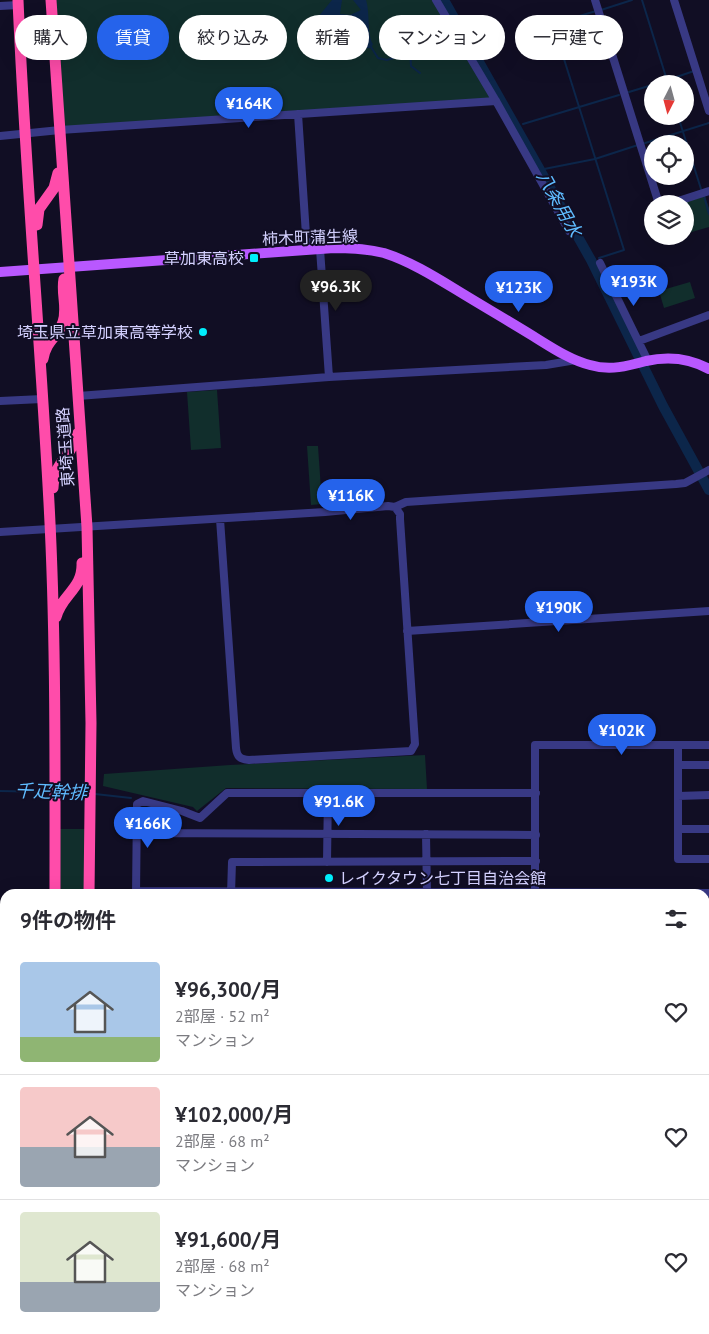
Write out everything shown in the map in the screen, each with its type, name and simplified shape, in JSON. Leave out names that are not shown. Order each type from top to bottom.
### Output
[{"type":"highway","name":"東埼玉道路","points":[[51,0],[87,527],[91,794],[89,889]]},
{"type":"highway","name":"東埼玉道路","points":[[18,2],[50,529],[54,631],[55,889]]},
{"type":"highway","points":[[33,270],[38,252],[37,214],[42,203],[54,188],[61,156]]},
{"type":"highway","points":[[41,378],[45,349],[64,320],[63,284],[70,267]]},
{"type":"highway","points":[[50,529],[55,510],[54,488],[56,471],[73,448],[80,421]]},
{"type":"highway","points":[[54,631],[56,616],[61,603],[77,586],[80,580],[82,570],[81,543],[87,527]]},
{"type":"main road","name":"柿木町蒲生線","points":[[0,272],[320,249],[373,250],[405,261],[576,360],[601,368],[622,367],[675,358],[697,363],[709,369]]},
{"type":"street","points":[[436,0],[496,101],[569,231]]},
{"type":"street","points":[[674,0],[709,112]]},
{"type":"street","points":[[0,6],[18,2]]},
{"type":"street","points":[[597,7],[656,195]]},
{"type":"street","points":[[0,136],[60,130],[496,101]]},
{"type":"street","points":[[298,114],[307,250]]},
{"type":"street","points":[[694,196],[709,191]]},
{"type":"street","points":[[320,249],[329,377]]},
{"type":"street","points":[[600,263],[639,341],[643,362]]},
{"type":"street","points":[[639,341],[709,314]]},
{"type":"street","points":[[78,396],[329,377],[546,365],[576,360]]},
{"type":"street","points":[[0,401],[42,399]]},
{"type":"street","points":[[0,532],[355,510],[388,506],[395,507],[406,502],[676,484],[685,483],[703,474]]},
{"type":"street","points":[[220,519],[236,748],[240,758],[249,760],[411,751],[415,744],[408,631],[400,514],[395,507]]},
{"type":"street","points":[[408,631],[709,611]]},
{"type":"street","points":[[535,889],[535,745],[709,745]]},
{"type":"street","points":[[678,745],[678,859],[709,859]]},
{"type":"street","points":[[678,765],[709,765]]},
{"type":"street","points":[[327,862],[328,792]]},
{"type":"street","points":[[136,889],[138,804],[143,801],[182,811],[200,818],[228,793],[536,793]]},
{"type":"street","points":[[678,796],[709,796]]},
{"type":"street","points":[[678,829],[709,829]]},
{"type":"street","points":[[137,833],[536,835]]},
{"type":"street","points":[[426,834],[427,889]]},
{"type":"street","points":[[231,889],[232,862],[536,861]]},
{"type":"green space","points":[[53,0],[434,0],[443,15],[379,15],[379,60],[469,60],[492,99],[62,128],[57,60],[87,60],[87,15],[54,15]]},
{"type":"green space","points":[[705,196],[709,208],[709,227],[694,231],[694,199]]},
{"type":"green space","points":[[690,282],[695,298],[664,308],[659,291]]},
{"type":"green space","points":[[217,390],[221,448],[191,450],[187,392]]},
{"type":"green space","points":[[307,446],[318,446],[322,504],[311,505]]},
{"type":"green space","points":[[425,755],[427,789],[226,788],[197,811],[193,807],[103,786],[104,774],[230,765]]},
{"type":"green space","points":[[60,829],[86,829],[84,889],[59,889]]},
{"type":"water","points":[[332,0],[342,0],[340,14],[350,15],[320,15]]},
{"type":"water","points":[[353,0],[366,0],[368,15],[350,15],[361,10]]},
{"type":"water","points":[[369,24],[373,44],[369,48]]},
{"type":"waterway","name":"八条用水","points":[[444,0],[591,260],[663,406],[709,490]]},
{"type":"waterway","points":[[601,10],[632,0]]},
{"type":"waterway","points":[[642,0],[665,75]]},
{"type":"waterway","points":[[596,11],[553,24],[624,250],[599,258]]},
{"type":"waterway","points":[[371,47],[378,58],[387,60],[396,57],[397,47],[402,40],[407,38],[411,42],[411,66],[420,73]]},
{"type":"waterway","points":[[682,75],[694,71]]},
{"type":"waterway","points":[[629,92],[644,87]]},
{"type":"waterway","points":[[523,124],[619,95]]},
{"type":"waterway","points":[[642,144],[709,123]]},
{"type":"waterway","points":[[681,125],[701,189]]},
{"type":"waterway","points":[[539,170],[595,159],[638,145]]},
{"type":"waterway","points":[[704,196],[709,214]]},
{"type":"waterway","name":"八条用水","points":[[591,260],[595,259]]},
{"type":"waterway","name":"千疋幹排","points":[[0,791],[50,792]]},
{"type":"waterway","name":"千疋幹排","points":[[60,792],[85,793]]},
{"type":"waterway","name":"千疋幹排","points":[[95,794],[131,798]]},
{"type":"place","name":"草加東高校","points":[[254,258]]},
{"type":"place","name":"埼玉県立草加東高等学校","points":[[203,332]]},
{"type":"place","name":"レイクタウン七丁目自治会館","points":[[329,878]]}]
